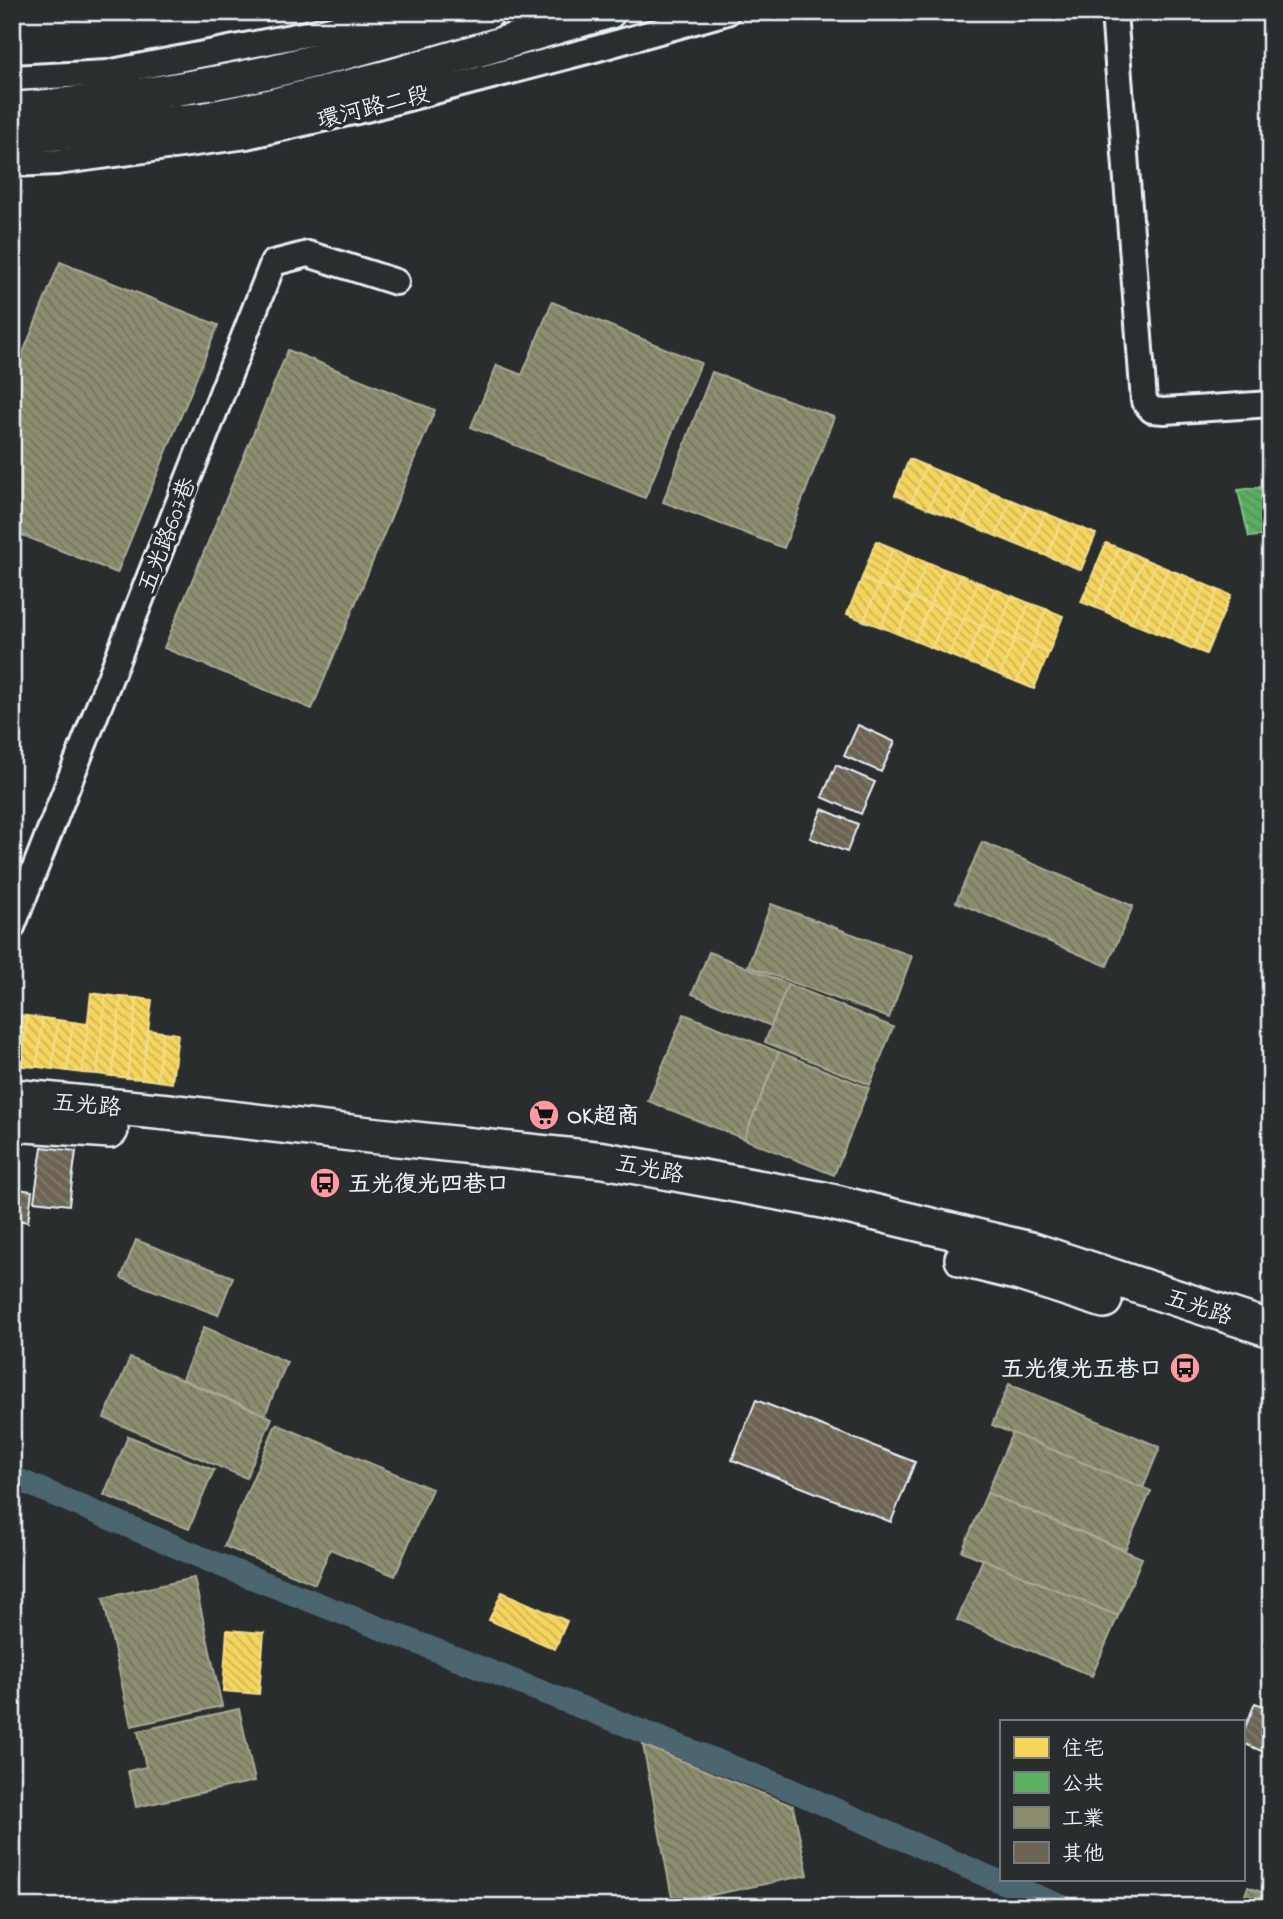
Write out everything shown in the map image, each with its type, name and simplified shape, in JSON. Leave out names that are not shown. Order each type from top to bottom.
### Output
[{"type":"main road","name":"五光路","points":[[12,1097],[618,1162],[823,1200],[1030,1250],[1271,1329]]},
{"type":"main road","name":"五光路","points":[[12,1123],[148,1132],[597,1182],[819,1221],[1020,1273],[1271,1353]]},
{"type":"street","points":[[12,78],[107,72],[327,30],[392,12]]},
{"type":"street","points":[[12,109],[220,82],[340,54],[488,12]]},
{"type":"street","name":"環河路二段","points":[[12,138],[204,119],[264,107],[390,76],[609,12]]},
{"type":"street","name":"環河路二段","points":[[12,164],[57,162],[246,136],[370,108],[727,12]]},
{"type":"street","points":[[1114,12],[1144,401],[1152,410],[1271,404]]},
{"type":"street","name":"五光路607巷","points":[[12,927],[273,263],[307,254],[396,282]]},
{"type":"building: 住宅","points":[[909,459],[926,466],[912,502],[895,495]]},
{"type":"building: 住宅","points":[[926,466],[943,473],[929,509],[912,502]]},
{"type":"building: 住宅","points":[[943,473],[960,479],[946,515],[929,509]]},
{"type":"building: 住宅","points":[[960,479],[977,486],[963,522],[946,515]]},
{"type":"building: 住宅","points":[[977,486],[994,493],[979,529],[963,522]]},
{"type":"building: 住宅","points":[[994,493],[1011,500],[996,536],[979,529]]},
{"type":"building: 住宅","points":[[1011,500],[1028,507],[1013,543],[996,536]]},
{"type":"building: 住宅","points":[[1028,507],[1045,513],[1030,550],[1013,543]]},
{"type":"building: 住宅","points":[[1045,513],[1062,520],[1047,556],[1030,550]]},
{"type":"building: 住宅","points":[[1062,520],[1079,527],[1064,563],[1047,556]]},
{"type":"building: 住宅","points":[[1079,527],[1096,534],[1081,570],[1064,563]]},
{"type":"building: 住宅","points":[[876,541],[893,548],[879,585],[862,578]]},
{"type":"building: 住宅","points":[[1106,543],[1119,548],[1094,607],[1081,602]]},
{"type":"building: 住宅","points":[[893,548],[910,555],[896,591],[879,585]]},
{"type":"building: 住宅","points":[[1119,548],[1131,553],[1106,612],[1094,607]]},
{"type":"building: 住宅","points":[[1131,553],[1144,559],[1119,618],[1106,612]]},
{"type":"building: 住宅","points":[[910,555],[927,562],[913,598],[896,591]]},
{"type":"building: 住宅","points":[[1144,559],[1156,564],[1131,623],[1119,618]]},
{"type":"building: 住宅","points":[[927,562],[944,569],[930,605],[913,598]]},
{"type":"building: 住宅","points":[[1156,564],[1168,569],[1144,628],[1131,623]]},
{"type":"building: 住宅","points":[[944,569],[961,575],[947,612],[930,605]]},
{"type":"building: 住宅","points":[[1168,569],[1181,574],[1156,633],[1144,628]]},
{"type":"building: 住宅","points":[[1181,574],[1193,579],[1169,638],[1156,633]]},
{"type":"building: 住宅","points":[[961,575],[978,582],[964,619],[947,612]]},
{"type":"building: 住宅","points":[[862,578],[879,585],[864,621],[847,614]]},
{"type":"building: 住宅","points":[[1193,579],[1206,585],[1181,644],[1169,638]]},
{"type":"building: 住宅","points":[[978,582],[995,589],[981,625],[964,619]]},
{"type":"building: 住宅","points":[[879,585],[896,591],[881,627],[864,621]]},
{"type":"building: 住宅","points":[[1206,585],[1218,590],[1193,649],[1181,644]]},
{"type":"building: 住宅","points":[[995,589],[1012,596],[998,632],[981,625]]},
{"type":"building: 住宅","points":[[1218,590],[1231,595],[1206,654],[1193,649]]},
{"type":"building: 住宅","points":[[896,591],[913,598],[898,634],[881,627]]},
{"type":"building: 住宅","points":[[1012,596],[1029,603],[1015,639],[998,632]]},
{"type":"building: 住宅","points":[[913,598],[930,605],[915,641],[898,634]]},
{"type":"building: 住宅","points":[[1029,603],[1046,609],[1032,646],[1015,639]]},
{"type":"building: 住宅","points":[[930,605],[947,612],[932,648],[915,641]]},
{"type":"building: 住宅","points":[[1046,609],[1063,616],[1049,652],[1032,646]]},
{"type":"building: 住宅","points":[[947,612],[964,619],[949,655],[932,648]]},
{"type":"building: 住宅","points":[[964,619],[981,625],[966,662],[949,655]]},
{"type":"building: 住宅","points":[[981,625],[998,632],[983,668],[966,662]]},
{"type":"building: 住宅","points":[[998,632],[1015,639],[1000,675],[983,668]]},
{"type":"building: 住宅","points":[[1015,639],[1032,646],[1017,682],[1000,675]]},
{"type":"building: 住宅","points":[[1032,646],[1049,652],[1034,689],[1017,682]]},
{"type":"building: 住宅","points":[[91,993],[106,995],[97,1074],[82,1073]]},
{"type":"building: 住宅","points":[[106,995],[121,997],[112,1076],[97,1074]]},
{"type":"building: 住宅","points":[[121,997],[137,998],[127,1078],[112,1076]]},
{"type":"building: 住宅","points":[[137,998],[152,1000],[142,1079],[127,1078]]},
{"type":"building: 住宅","points":[[13,1015],[27,1016],[22,1066],[12,1065]]},
{"type":"building: 住宅","points":[[27,1016],[43,1018],[37,1067],[22,1066]]},
{"type":"building: 住宅","points":[[43,1018],[58,1020],[52,1069],[37,1067]]},
{"type":"building: 住宅","points":[[58,1020],[73,1022],[67,1071],[52,1069]]},
{"type":"building: 住宅","points":[[73,1022],[88,1024],[82,1073],[67,1071]]},
{"type":"building: 住宅","points":[[148,1030],[163,1032],[157,1081],[142,1079]]},
{"type":"building: 住宅","points":[[163,1032],[178,1034],[172,1083],[157,1081]]},
{"type":"building: 住宅","points":[[502,1592],[567,1621],[555,1649],[489,1620]]},
{"type":"building: 住宅","points":[[227,1630],[264,1633],[259,1694],[223,1691]]},
{"type":"building: 公共","points":[[1271,486],[1271,535],[1249,537],[1238,490]]},
{"type":"building: 工業","points":[[60,262],[218,325],[117,573],[12,531],[12,380]]},
{"type":"building: 工業","points":[[552,302],[701,363],[645,498],[471,427],[497,365],[522,375]]},
{"type":"building: 工業","points":[[288,350],[435,410],[312,709],[164,648]]},
{"type":"building: 工業","points":[[712,372],[834,417],[784,548],[663,502]]},
{"type":"building: 工業","points":[[982,842],[1133,906],[1107,966],[956,902]]},
{"type":"building: 工業","points":[[771,904],[912,956],[889,1018],[748,966]]},
{"type":"building: 工業","points":[[709,952],[788,984],[771,1026],[692,994]]},
{"type":"building: 工業","points":[[788,984],[893,1027],[870,1085],[765,1042]]},
{"type":"building: 工業","points":[[684,1014],[779,1052],[744,1139],[648,1101]]},
{"type":"building: 工業","points":[[779,1052],[869,1088],[834,1175],[744,1139]]},
{"type":"building: 工業","points":[[136,1240],[233,1277],[218,1315],[121,1278]]},
{"type":"building: 工業","points":[[204,1327],[287,1362],[265,1415],[182,1379]]},
{"type":"building: 工業","points":[[130,1358],[272,1418],[246,1478],[104,1418]]},
{"type":"building: 工業","points":[[1009,1384],[1160,1447],[1143,1488],[992,1425]]},
{"type":"building: 工業","points":[[276,1424],[432,1489],[395,1576],[330,1549],[315,1584],[224,1546]]},
{"type":"building: 工業","points":[[1012,1433],[1151,1491],[1125,1550],[987,1493]]},
{"type":"building: 工業","points":[[128,1436],[214,1470],[189,1529],[104,1495]]},
{"type":"building: 工業","points":[[987,1493],[1142,1558],[1118,1616],[962,1551]]},
{"type":"building: 工業","points":[[983,1559],[1118,1616],[1092,1676],[957,1620]]},
{"type":"building: 工業","points":[[194,1578],[222,1706],[131,1726],[103,1598]]},
{"type":"building: 工業","points":[[239,1709],[255,1781],[136,1807],[128,1771],[146,1767],[138,1731]]},
{"type":"building: 工業","points":[[643,1745],[793,1806],[808,1875],[673,1903]]},
{"type":"building: 工業","points":[[1248,1887],[1271,1896],[1271,1907],[1240,1907]]},
{"type":"building: 工業","points":[[815,1898],[817,1907],[775,1907]]},
{"type":"building: 其他","points":[[858,725],[895,742],[881,772],[844,756]]},
{"type":"building: 其他","points":[[836,765],[875,782],[861,814],[822,797]]},
{"type":"building: 其他","points":[[822,809],[858,824],[847,852],[810,838]]},
{"type":"building: 其他","points":[[42,1147],[76,1151],[69,1205],[34,1201]]},
{"type":"building: 其他","points":[[12,1188],[32,1191],[28,1222],[12,1219]]},
{"type":"building: 其他","points":[[756,1400],[915,1462],[891,1522],[732,1460]]},
{"type":"building: 其他","points":[[1255,1703],[1271,1709],[1271,1755],[1244,1743],[1244,1730]]},
{"type":"waterway","points":[[12,1477],[217,1564],[789,1789],[1064,1907]]},
{"type":"place","name":"OK超商","points":[[544,1115]]},
{"type":"place","name":"五光復光四巷口","points":[[325,1183]]},
{"type":"place","name":"五光復光五巷口","points":[[1185,1368]]}]
